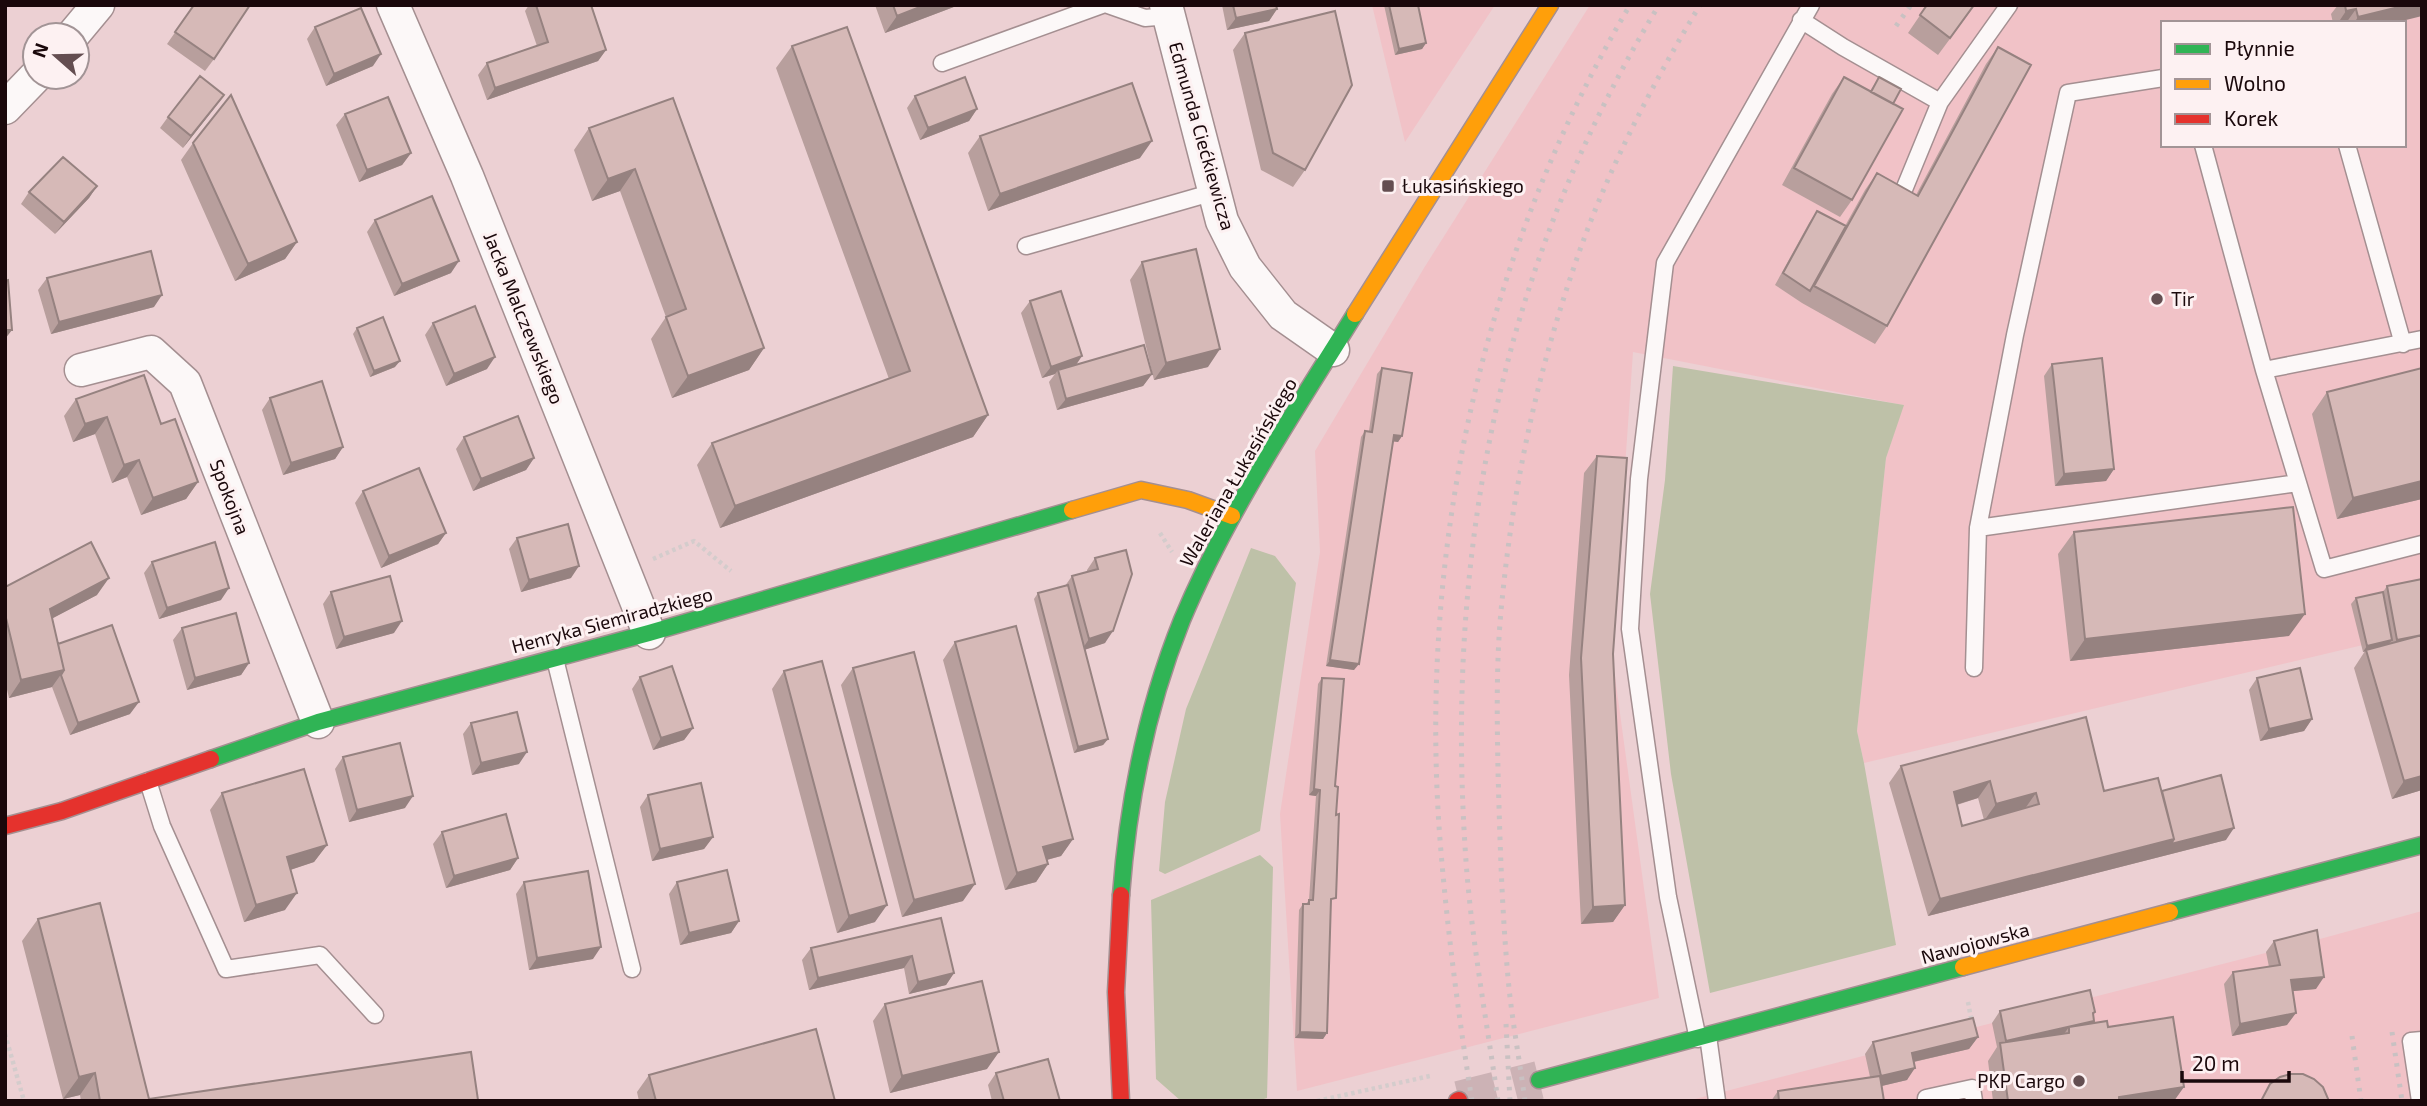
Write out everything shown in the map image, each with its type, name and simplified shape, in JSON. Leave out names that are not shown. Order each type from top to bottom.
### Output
[{"type":"street","points":[[85,21],[98,5]]},
{"type":"street","name":"Jacka Malczewskiego","points":[[393,5],[467,176],[649,633]]},
{"type":"street","name":"Waleriana Łukasińskiego","points":[[1121,1101],[1116,970],[1122,888],[1131,809],[1147,733],[1168,658],[1197,585],[1232,516],[1550,5]]},
{"type":"street","name":"Edmunda Ciećkiewicza","points":[[1167,11],[1222,221],[1244,267],[1283,315],[1333,350]]},
{"type":"street","points":[[5,108],[21,91]]},
{"type":"street","name":"Spokojna","points":[[80,370],[151,352],[185,383],[318,722]]},
{"type":"street","name":"Henryka Siemiradzkiego","points":[[5,826],[62,811],[318,722],[649,633],[1141,490],[1188,500],[1232,516]]},
{"type":"street","name":"Nawojowska","points":[[1539,1080],[2422,845]]},
{"type":"lane","points":[[942,63],[1102,5]]},
{"type":"lane","points":[[1108,5],[1144,18],[1167,11]]},
{"type":"lane","points":[[1717,1101],[1668,897],[1630,629],[1639,479],[1665,263],[1811,5]]},
{"type":"lane","points":[[1903,192],[1940,102],[2009,5]]},
{"type":"lane","points":[[1801,20],[1940,102]]},
{"type":"lane","points":[[1974,668],[1978,528],[2015,335],[2068,93],[2161,78]]},
{"type":"lane","points":[[2204,147],[2264,370],[2324,569],[2422,544]]},
{"type":"lane","points":[[2348,147],[2403,344]]},
{"type":"lane","points":[[1026,246],[1214,192]]},
{"type":"lane","points":[[2264,370],[2422,339]]},
{"type":"lane","points":[[1978,528],[2298,483]]},
{"type":"lane","points":[[555,658],[632,969]]},
{"type":"lane","points":[[148,781],[162,826],[226,969],[320,955],[375,1015]]},
{"type":"lane","points":[[2420,1101],[2411,1041],[2422,1040]]},
{"type":"lane","points":[[1926,1101],[1926,1098],[1972,1088],[1975,1101]]},
{"type":"path","points":[[645,563],[694,541],[738,577]]},
{"type":"path","points":[[1966,994],[1973,1028]]},
{"type":"path","points":[[5,1034],[24,1101]]},
{"type":"path","points":[[1317,1101],[1431,1075]]},
{"type":"shaded area","points":[[1372,5],[1495,5],[1405,142]]},
{"type":"shaded area","points":[[1590,5],[2422,5],[2422,631],[1864,763],[1857,731],[1886,458],[1903,405],[1633,352],[1612,655],[1659,998],[1297,1091],[1280,814],[1320,552],[1315,451],[1424,268]]},
{"type":"shaded area","points":[[2422,911],[2422,1101],[1687,1101],[2309,942]]},
{"type":"green space","points":[[1673,366],[1904,405],[1886,458],[1857,731],[1896,945],[1710,993],[1671,774],[1650,594],[1665,480]]},
{"type":"green space","points":[[1251,548],[1275,556],[1296,583],[1260,831],[1165,874],[1159,871],[1165,802],[1186,709]]},
{"type":"green space","points":[[1260,855],[1273,867],[1267,1098],[1257,1101],[1181,1101],[1156,1079],[1151,900]]},
{"type":"building","points":[[194,5],[250,5],[214,59],[175,32]]},
{"type":"building","points":[[536,5],[591,5],[606,50],[495,88],[487,63],[548,42]]},
{"type":"building","points":[[893,5],[925,5],[897,16]]},
{"type":"building","points":[[1233,5],[1276,5],[1277,9],[1236,18]]},
{"type":"building","points":[[1389,5],[1418,5],[1426,43],[1399,49]]},
{"type":"building","points":[[1927,5],[1974,5],[1950,38],[1920,15]]},
{"type":"building","points":[[2345,5],[2407,5],[2358,17],[2356,9],[2346,11]]},
{"type":"building","points":[[361,8],[381,54],[334,74],[315,27]]},
{"type":"building","points":[[1335,11],[1352,85],[1305,170],[1273,153],[1245,33]]},
{"type":"building","points":[[847,27],[988,415],[735,506],[712,443],[910,371],[792,46]]},
{"type":"building","points":[[1998,47],[2031,65],[1887,326],[1814,286],[1877,173],[1918,196]]},
{"type":"building","points":[[200,76],[224,95],[191,136],[168,117]]},
{"type":"building","points":[[965,77],[977,109],[928,128],[915,96]]},
{"type":"building","points":[[1844,77],[1903,109],[1852,200],[1794,168]]},
{"type":"building","points":[[1879,77],[1901,89],[1893,104],[1871,92]]},
{"type":"building","points":[[1132,83],[1152,141],[1000,194],[980,136]]},
{"type":"building","points":[[231,95],[297,242],[248,264],[193,143]]},
{"type":"building","points":[[388,97],[411,153],[367,170],[345,114]]},
{"type":"building","points":[[673,98],[764,348],[688,376],[666,317],[686,309],[635,169],[608,179],[589,128]]},
{"type":"building","points":[[63,157],[97,186],[64,222],[29,192]]},
{"type":"building","points":[[432,196],[459,261],[402,284],[375,220]]},
{"type":"building","points":[[1817,211],[1846,226],[1810,291],[1783,273]]},
{"type":"building","points":[[1196,249],[1220,349],[1166,363],[1142,262]]},
{"type":"building","points":[[151,251],[162,295],[59,322],[47,278]]},
{"type":"building","points":[[8,280],[12,330],[5,330],[5,281]]},
{"type":"building","points":[[1061,291],[1082,356],[1051,367],[1030,301]]},
{"type":"building","points":[[475,306],[495,357],[454,374],[433,323]]},
{"type":"building","points":[[383,317],[400,361],[374,371],[357,328]]},
{"type":"building","points":[[1144,345],[1152,374],[1066,399],[1058,370]]},
{"type":"building","points":[[2102,358],[2114,469],[2064,474],[2052,364]]},
{"type":"building","points":[[1382,368],[1412,373],[1402,436],[1394,435],[1359,664],[1330,660],[1365,431],[1372,432]]},
{"type":"building","points":[[2422,368],[2422,481],[2353,498],[2327,392]]},
{"type":"building","points":[[144,375],[161,424],[175,419],[198,482],[153,498],[139,460],[124,465],[107,417],[85,424],[76,399]]},
{"type":"building","points":[[322,381],[343,447],[291,463],[270,398]]},
{"type":"building","points":[[518,416],[534,458],[481,479],[464,437]]},
{"type":"building","points":[[1597,456],[1627,458],[1613,654],[1625,905],[1593,907],[1581,658]]},
{"type":"building","points":[[419,468],[446,533],[389,556],[363,491]]},
{"type":"building","points":[[2293,507],[2305,614],[2085,639],[2074,532]]},
{"type":"building","points":[[568,524],[579,566],[529,580],[517,538]]},
{"type":"building","points":[[91,542],[109,578],[50,609],[64,670],[21,680],[5,614],[5,587]]},
{"type":"building","points":[[215,542],[229,588],[167,608],[152,562]]},
{"type":"building","points":[[1126,550],[1132,574],[1113,631],[1089,639],[1072,576],[1098,569],[1095,558]]},
{"type":"building","points":[[390,576],[402,621],[344,637],[331,592]]},
{"type":"building","points":[[2422,579],[2422,635],[2397,640],[2387,586]]},
{"type":"building","points":[[1068,585],[1108,739],[1078,747],[1038,593]]},
{"type":"building","points":[[2383,592],[2392,640],[2367,646],[2356,598]]},
{"type":"building","points":[[236,613],[249,663],[195,678],[182,628]]},
{"type":"building","points":[[112,625],[139,702],[78,723],[61,675],[64,670],[58,644]]},
{"type":"building","points":[[1016,626],[1073,839],[1043,847],[1048,864],[1017,873],[955,642]]},
{"type":"building","points":[[2422,635],[2422,776],[2404,781],[2366,650]]},
{"type":"building","points":[[914,652],[975,884],[914,900],[853,668]]},
{"type":"building","points":[[822,661],[887,905],[849,916],[784,671]]},
{"type":"building","points":[[672,666],[693,728],[661,738],[640,677]]},
{"type":"building","points":[[2300,668],[2312,719],[2269,729],[2257,678]]},
{"type":"building","points":[[1322,678],[1344,679],[1335,786],[1338,787],[1336,815],[1339,814],[1336,898],[1331,899],[1327,1033],[1300,1032],[1303,904],[1309,904],[1309,900],[1313,900],[1320,790],[1314,789]]},
{"type":"building","points":[[517,712],[527,752],[481,763],[471,723]]},
{"type":"building","points":[[2086,717],[2104,791],[2158,778],[2174,839],[1940,899],[1901,766]],"holes":[[[1990,781],[1996,804],[2036,793],[2039,804],[1962,826],[1954,792]]]},
{"type":"building","points":[[400,743],[413,796],[357,810],[343,757]]},
{"type":"building","points":[[304,769],[327,845],[287,857],[297,893],[256,905],[222,793]]},
{"type":"building","points":[[2221,775],[2234,828],[2171,844],[2174,839],[2162,791]]},
{"type":"building","points":[[701,783],[713,837],[660,849],[648,795]]},
{"type":"building","points":[[506,814],[518,858],[454,876],[442,832]]},
{"type":"building","points":[[727,870],[739,921],[689,933],[677,882]]},
{"type":"building","points":[[588,871],[601,947],[537,958],[524,882]]},
{"type":"building","points":[[100,903],[149,1099],[471,1052],[478,1100],[100,1101],[95,1073],[79,1077],[38,919]]},
{"type":"building","points":[[941,918],[954,973],[918,982],[912,956],[818,978],[811,948]]},
{"type":"building","points":[[2317,930],[2324,977],[2291,980],[2296,1013],[2240,1024],[2233,972],[2280,965],[2274,941]]},
{"type":"building","points":[[982,981],[999,1052],[902,1076],[885,1004]]},
{"type":"building","points":[[2090,990],[2095,1012],[2094,1021],[2006,1041],[2000,1011]]},
{"type":"building","name":"PKP Cargo","points":[[2173,1017],[2184,1087],[2119,1097],[2119,1101],[2008,1101],[2000,1043],[2069,1033],[2069,1027],[2107,1021],[2108,1027]]},
{"type":"building","points":[[1973,1018],[1978,1037],[1912,1053],[1915,1068],[1881,1076],[1873,1042]]},
{"type":"building","points":[[816,1029],[835,1101],[656,1101],[649,1075]]},
{"type":"building","points":[[1048,1059],[1060,1101],[1004,1101],[996,1073]]},
{"type":"building","points":[[2291,1074],[2303,1074],[2314,1079],[2323,1087],[2329,1101],[2261,1101],[2270,1084]]},
{"type":"building","points":[[1880,1076],[1884,1101],[1779,1101],[1778,1091]]},
{"type":"tunnel","points":[[1459,1100],[1539,1080]]},
{"type":"railway","points":[[1472,1101],[1444,883],[1436,742],[1439,632],[1450,522],[1470,414],[1498,307],[1534,203],[1578,102],[1630,5]]},
{"type":"railway","points":[[1498,1101],[1467,878],[1461,735],[1465,625],[1477,517],[1496,410],[1524,306],[1560,203],[1605,103],[1659,5]]},
{"type":"railway","points":[[1525,1101],[1507,961],[1498,771],[1499,643],[1513,516],[1538,390],[1586,233],[1630,133],[1700,5]]},
{"type":"railway","points":[[1896,26],[1911,5]]},
{"type":"railway","points":[[1506,1024],[1510,1101]]},
{"type":"railway","points":[[2392,1032],[2402,1101]]},
{"type":"railway","points":[[2352,1036],[2361,1101]]},
{"type":"traffic: fast","points":[[1121,895],[1141,755],[1159,687],[1182,620],[1240,502],[1355,314]]},
{"type":"traffic: fast","points":[[211,759],[318,722],[649,633],[1072,510]]},
{"type":"traffic: fast","points":[[2170,912],[2422,845]]},
{"type":"traffic: fast","points":[[1539,1080],[1963,967]]},
{"type":"traffic: slow","points":[[1355,314],[1550,5]]},
{"type":"traffic: slow","points":[[1072,510],[1141,490],[1188,500],[1232,516]]},
{"type":"traffic: slow","points":[[1963,967],[2170,912]]},
{"type":"traffic: jam","points":[[5,826],[62,811],[211,759]]},
{"type":"traffic: jam","points":[[1121,895],[1116,992],[1121,1101]]},
{"type":"place","name":"Łukasińskiego","points":[[1388,186]]},
{"type":"place","name":"Tir","points":[[2157,299]]},
{"type":"place","name":"PKP Cargo","points":[[2079,1081]]}]
